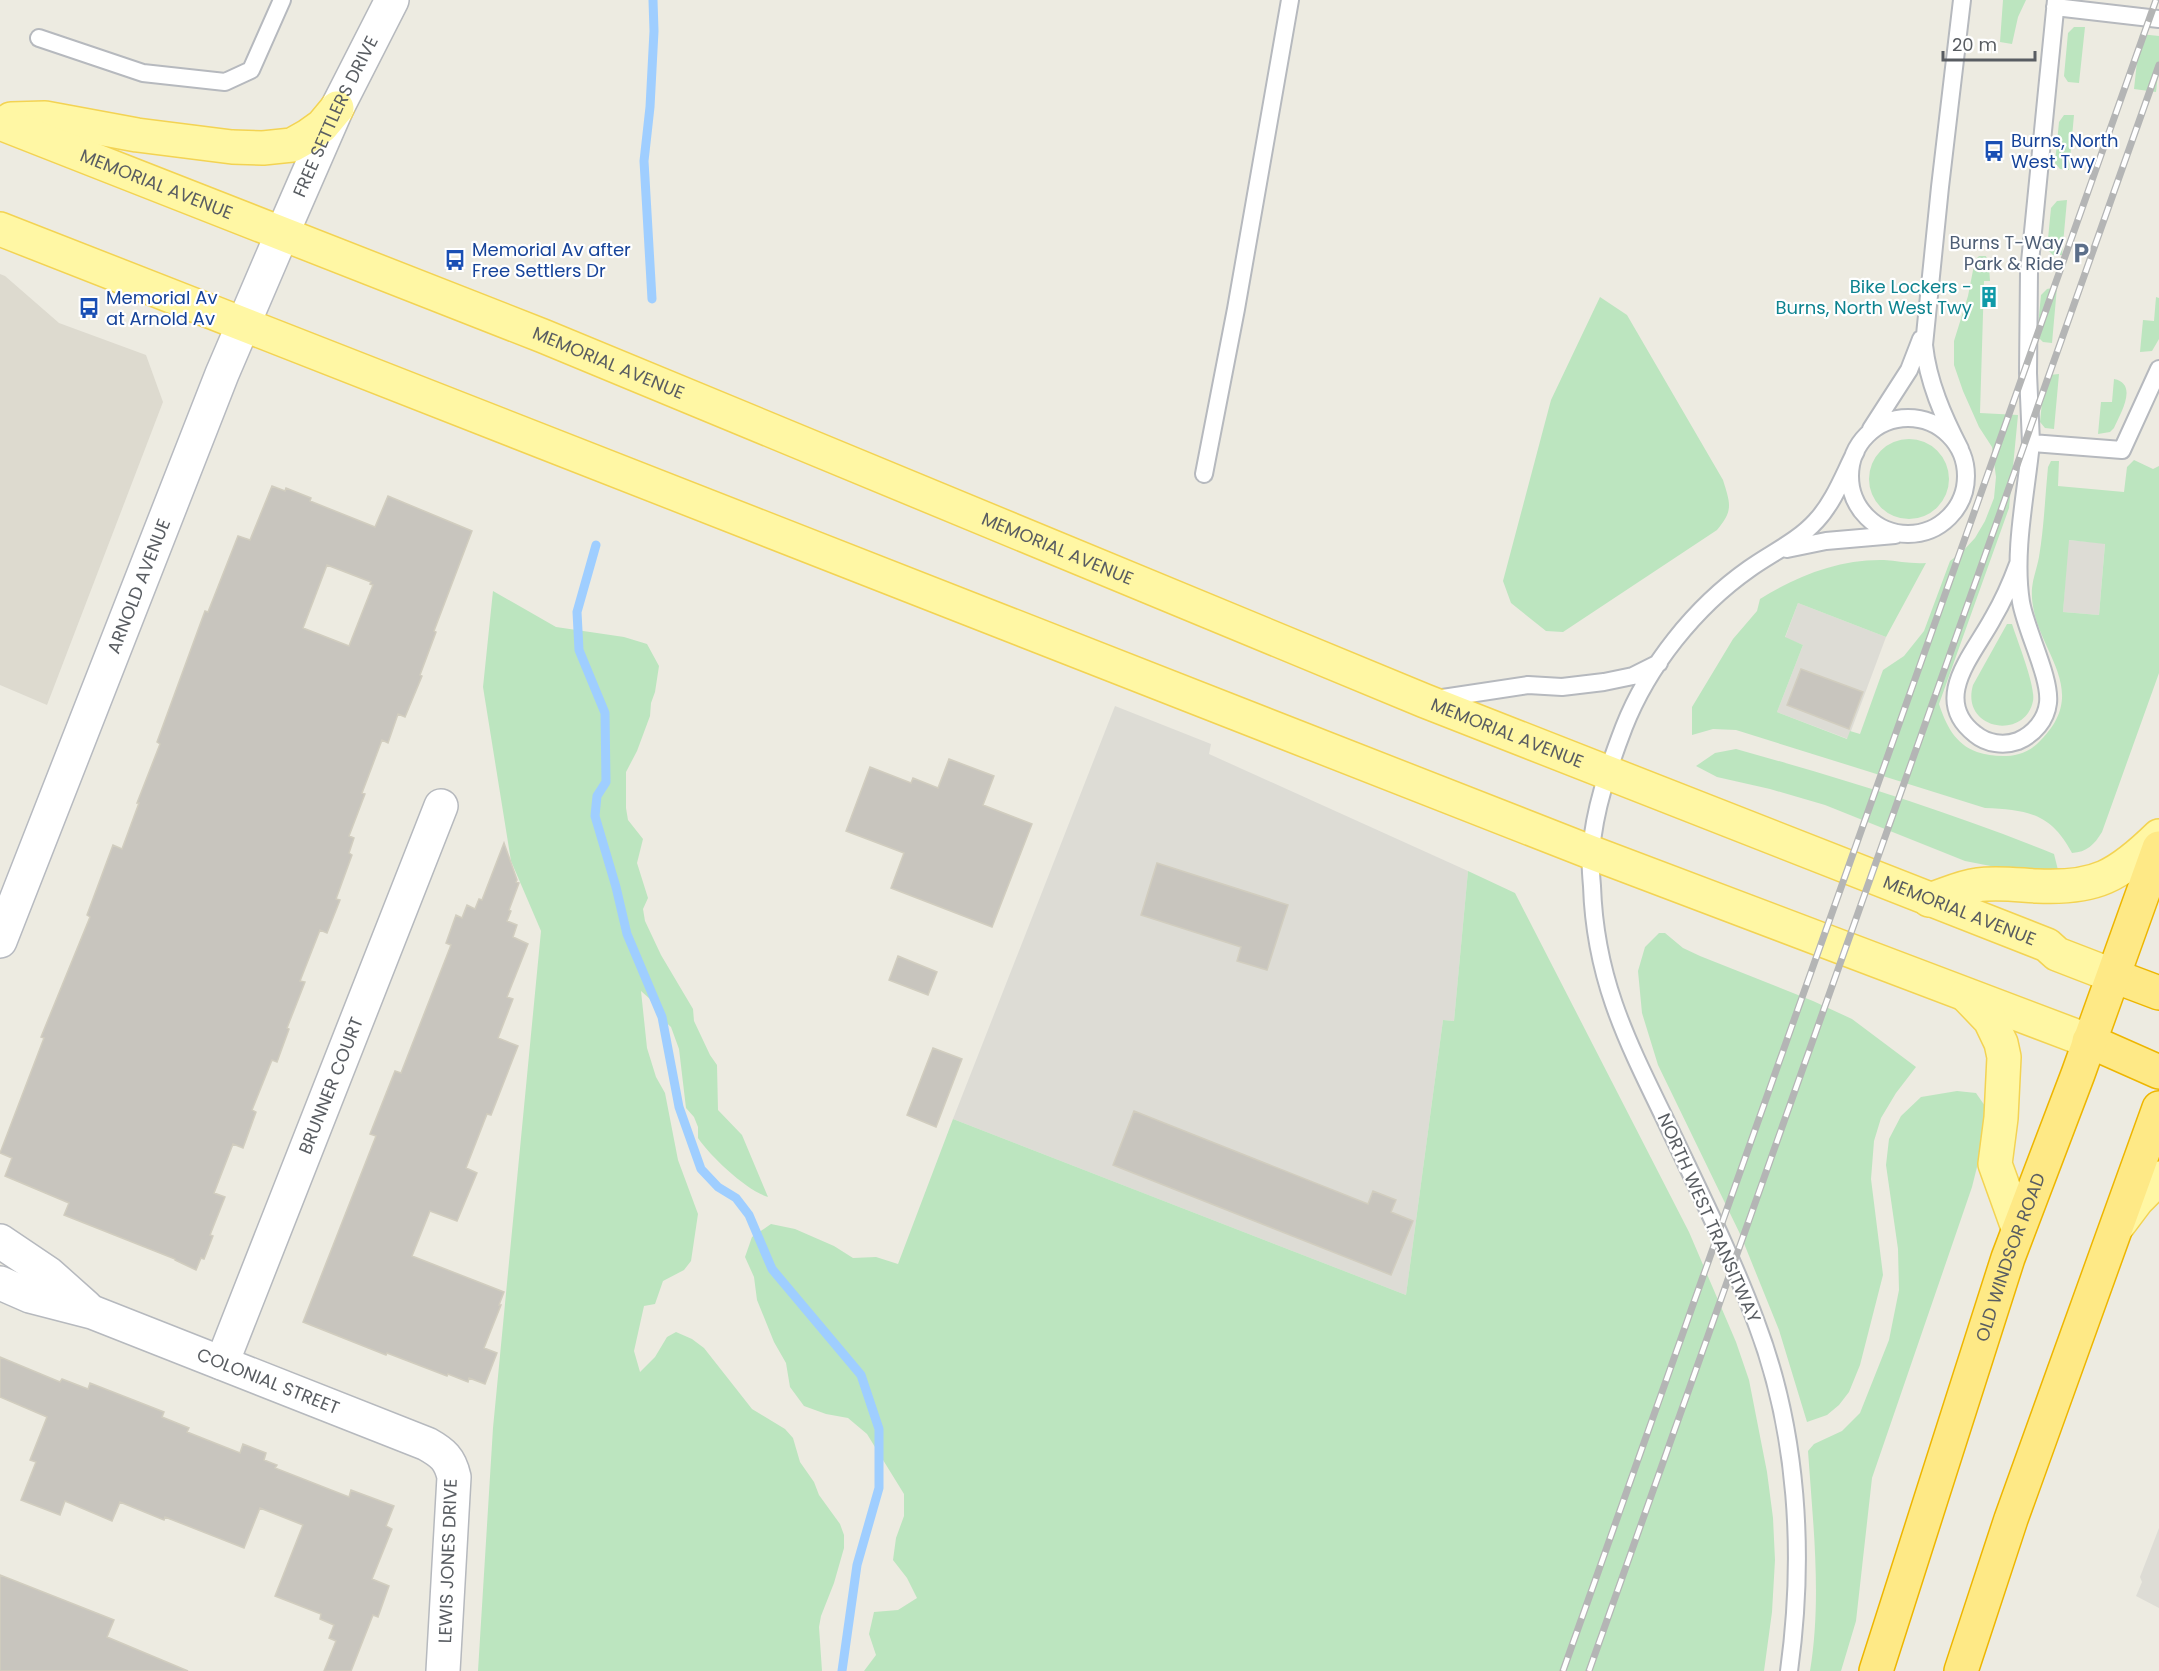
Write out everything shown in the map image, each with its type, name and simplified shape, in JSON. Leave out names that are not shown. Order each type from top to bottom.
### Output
[{"type":"highway","name":"OLD WINDSOR ROAD","points":[[1876,1671],[2019,1228],[2114,976],[2159,848]]},
{"type":"highway","points":[[2114,976],[2159,993]]},
{"type":"highway","points":[[2090,1041],[2159,1072]]},
{"type":"highway","points":[[1961,1671],[2011,1519],[2159,1108]]},
{"type":"main road","points":[[0,121],[45,118],[136,135],[232,147],[263,148],[292,145],[322,126],[337,108]]},
{"type":"main road","name":"MEMORIAL AVENUE","points":[[0,121],[554,340],[1425,701],[2047,945],[2057,954],[2114,976]]},
{"type":"main road","points":[[0,229],[1590,852],[2090,1041]]},
{"type":"main road","points":[[1929,900],[1977,885],[2061,886],[2105,879],[2138,857],[2159,836]]},
{"type":"main road","points":[[1966,995],[1990,1020],[2001,1043],[2004,1057],[2001,1118],[1995,1164],[2019,1228]]},
{"type":"main road","points":[[2114,1231],[2137,1200],[2159,1178]]},
{"type":"street","name":"FREE SETTLERS DRIVE","points":[[282,234],[337,108],[392,0]]},
{"type":"street","name":"ARNOLD AVENUE","points":[[0,941],[222,374],[282,234]]},
{"type":"street","name":"BRUNNER COURT","points":[[222,1363],[441,806]]},
{"type":"street","name":"COLONIAL STREET","points":[[0,1241],[49,1274],[92,1312]]},
{"type":"street","name":"COLONIAL STREET","points":[[0,1283],[30,1296],[92,1312],[427,1444],[443,1453]]},
{"type":"street","name":"LEWIS JONES DRIVE","points":[[443,1453],[448,1459],[454,1477],[443,1671]]},
{"type":"lane","points":[[39,39],[144,72],[225,82],[251,70],[282,0]]},
{"type":"lane","points":[[1204,474],[1236,309],[1290,0]]},
{"type":"lane","points":[[1775,553],[1826,541],[1926,531],[1940,525],[1951,516],[1959,505],[1964,491],[1965,463],[1940,411],[1934,391],[1926,357],[1925,327],[1962,0]]},
{"type":"lane","points":[[2018,564],[2005,597],[1962,671],[1956,687],[1955,704],[1960,717],[1980,738],[1993,743],[2005,744],[2019,741],[2030,734],[2044,717],[2048,705],[2046,682],[2024,618],[2018,564],[2031,443],[2028,272],[2056,3],[2159,19]]},
{"type":"lane","points":[[1425,701],[1528,686],[1562,687],[1604,682],[1633,676],[1659,663],[1678,637],[1714,598],[1749,569],[1775,553],[1814,523],[1827,508],[1861,444],[1910,370],[1925,327]]},
{"type":"lane","points":[[2031,443],[2122,450],[2159,369]]},
{"type":"lane","points":[[1912,534],[1898,534],[1884,529],[1862,511],[1854,497],[1851,466],[1861,444],[1877,427],[1907,418],[1923,420],[1938,427],[1959,449]]},
{"type":"lane","name":"NORTH WEST TRANSITWAY","points":[[1659,663],[1632,709],[1608,774],[1596,820],[1590,852],[1596,939],[1610,997],[1637,1061],[1734,1266],[1758,1325],[1779,1393],[1788,1438],[1797,1526],[1796,1593],[1789,1671]]},
{"type":"shaded area","points":[[0,274],[59,323],[146,355],[163,402],[47,705],[0,685]]},
{"type":"shaded area","points":[[2068,540],[2105,543],[2099,615],[2063,612]]},
{"type":"shaded area","points":[[1798,603],[1886,637],[1848,739],[1777,712],[1803,645],[1785,638]]},
{"type":"shaded area","points":[[1115,706],[1211,744],[1209,754],[1468,871],[1454,1021],[1443,1020],[1406,1295],[953,1119]]},
{"type":"shaded area","points":[[2159,1528],[2159,1608],[2136,1596],[2142,1582],[2140,1577]]},
{"type":"green space","points":[[2003,0],[2026,0],[2018,17],[2012,44],[2000,42]]},
{"type":"green space","points":[[2074,27],[2085,27],[2079,83],[2068,82],[2064,76],[2068,33]]},
{"type":"green space","points":[[2140,34],[2159,36],[2156,92],[2134,89]]},
{"type":"green space","points":[[2064,115],[2074,115],[2069,170],[2060,169],[2055,163],[2059,122]]},
{"type":"green space","points":[[2067,200],[2062,255],[2053,255],[2047,249],[2051,208],[2057,201]]},
{"type":"green space","points":[[1979,256],[1986,256],[1990,281],[1984,281],[1980,413],[2018,415],[2009,508],[1939,704],[1952,733],[1969,749],[1992,755],[2008,756],[2030,749],[2054,723],[2061,704],[2061,685],[2034,610],[2032,588],[2041,546],[2048,467],[2051,461],[2059,461],[2058,486],[2124,492],[2127,467],[2134,460],[2153,469],[2159,466],[2159,673],[2102,832],[2090,847],[2072,853],[2055,829],[2036,816],[2013,810],[1985,808],[1736,730],[1713,729],[1692,735],[1692,707],[1733,639],[1757,611],[1760,599],[1804,576],[1819,570],[1867,560],[1926,563],[1886,637],[1798,603],[1785,637],[1803,645],[1777,712],[1847,739],[1850,731],[1860,734],[1883,670],[1904,656],[1924,631],[1950,561],[1975,538],[1994,498],[1996,477],[1992,447],[1979,427],[1954,365],[1954,341],[1968,296],[1975,260]],"holes":[[[2069,540],[2105,544],[2099,615],[2063,612]]]},
{"type":"green space","points":[[2057,287],[2052,343],[2043,342],[2037,336],[2041,295],[2047,289]]},
{"type":"green space","points":[[1600,297],[1627,315],[1723,480],[1729,506],[1726,517],[1717,530],[1563,632],[1546,631],[1511,603],[1503,581],[1551,400]]},
{"type":"green space","points":[[2156,297],[2159,298],[2159,339],[2152,351],[2140,352],[2143,320],[2154,321]]},
{"type":"green space","points":[[2059,374],[2054,429],[2045,428],[2040,422],[2044,382],[2049,375]]},
{"type":"green space","points":[[2114,379],[2125,387],[2126,400],[2114,428],[2110,432],[2098,434],[2101,402],[2112,402]]},
{"type":"green space","points":[[1909,439],[1924,442],[1937,451],[1946,464],[1949,479],[1946,494],[1937,507],[1924,516],[1909,519],[1894,516],[1881,507],[1872,494],[1869,479],[1872,464],[1881,451],[1894,442]]},
{"type":"green space","points":[[493,591],[556,627],[624,637],[647,644],[659,666],[650,716],[637,751],[626,772],[628,820],[643,839],[637,863],[648,898],[643,909],[645,921],[661,955],[693,1009],[694,1021],[717,1065],[718,1110],[742,1135],[768,1197],[750,1188],[730,1172],[698,1138],[698,1127],[694,1117],[686,1108],[679,1049],[671,1027],[658,1015],[650,999],[641,991],[647,1048],[656,1077],[665,1093],[678,1160],[698,1214],[691,1261],[684,1270],[663,1281],[655,1304],[644,1306],[634,1351],[640,1372],[655,1357],[667,1337],[676,1332],[692,1339],[704,1348],[752,1409],[785,1429],[793,1438],[800,1462],[814,1482],[819,1495],[840,1524],[844,1535],[844,1548],[819,1627],[822,1671],[478,1671],[493,1428],[541,931],[511,861],[483,687]]},
{"type":"green space","points":[[2007,624],[2012,624],[2022,652],[2032,685],[2033,701],[2028,714],[2018,722],[1995,725],[1984,720],[1976,712],[1972,700],[1973,685]]},
{"type":"green space","points":[[1736,749],[1897,797],[1976,824],[2054,854],[2058,870],[2036,872],[1965,861],[1825,805],[1717,777],[1696,766],[1715,753]]},
{"type":"green space","points":[[1468,871],[1515,893],[1689,1232],[1736,1342],[1749,1380],[1767,1472],[1773,1518],[1775,1560],[1772,1612],[1764,1671],[864,1671],[876,1655],[869,1634],[874,1612],[898,1610],[917,1598],[907,1578],[893,1560],[896,1538],[904,1516],[904,1494],[867,1434],[848,1418],[826,1414],[804,1406],[790,1387],[786,1363],[774,1342],[757,1300],[754,1277],[745,1257],[752,1237],[771,1224],[795,1229],[834,1246],[853,1258],[876,1257],[898,1264],[953,1119],[1406,1295],[1443,1020],[1454,1021]]},
{"type":"green space","points":[[1659,933],[1665,933],[1683,948],[1700,956],[1852,1019],[1916,1067],[1881,1118],[1874,1141],[1871,1179],[1883,1275],[1860,1365],[1849,1392],[1839,1405],[1827,1415],[1807,1422],[1779,1330],[1741,1236],[1658,1065],[1642,1013],[1638,971],[1645,947]]},
{"type":"green space","points":[[1957,1091],[1976,1093],[1985,1106],[1982,1147],[1972,1187],[1872,1478],[1856,1621],[1841,1671],[1810,1671],[1814,1644],[1816,1589],[1808,1451],[1814,1444],[1842,1431],[1860,1413],[1889,1340],[1899,1290],[1898,1249],[1886,1165],[1889,1139],[1901,1116],[1921,1097]]},
{"type":"building","points":[[272,486],[285,491],[286,488],[311,498],[310,501],[375,527],[388,496],[472,531],[434,631],[436,632],[420,675],[422,676],[405,717],[398,714],[388,743],[382,740],[362,793],[365,794],[349,836],[354,838],[349,853],[352,855],[336,899],[340,900],[327,933],[320,930],[300,981],[305,982],[277,1062],[272,1060],[252,1110],[256,1112],[243,1148],[233,1144],[214,1193],[225,1197],[210,1235],[213,1236],[204,1259],[201,1258],[196,1270],[175,1259],[64,1215],[69,1203],[5,1176],[12,1158],[0,1153],[44,1038],[41,1037],[90,917],[87,915],[113,845],[122,849],[160,744],[157,742],[205,611],[208,612],[238,536],[250,540]],"holes":[[[327,565],[371,582],[370,584],[373,585],[349,646],[303,628]]]},
{"type":"building","points":[[1801,669],[1863,692],[1849,729],[1787,705]]},
{"type":"building","points":[[949,759],[994,776],[983,805],[1032,824],[992,927],[891,888],[904,853],[846,831],[870,767],[911,783],[913,778],[938,788]]},
{"type":"building","points":[[504,843],[516,882],[519,883],[507,921],[517,925],[513,937],[528,944],[507,997],[513,999],[498,1038],[518,1046],[491,1115],[487,1114],[466,1168],[477,1173],[457,1221],[430,1211],[412,1256],[504,1292],[484,1348],[497,1353],[485,1384],[469,1378],[468,1382],[448,1374],[447,1376],[303,1322],[376,1136],[370,1134],[395,1071],[401,1073],[451,945],[446,943],[456,915],[462,918],[467,905],[475,909],[479,899],[482,900]]},
{"type":"building","points":[[1157,863],[1288,905],[1267,970],[1237,961],[1241,947],[1141,915]]},
{"type":"building","points":[[898,956],[937,972],[928,995],[889,980]]},
{"type":"building","points":[[933,1048],[962,1059],[936,1127],[907,1115]]},
{"type":"building","points":[[1134,1111],[1368,1204],[1373,1191],[1396,1200],[1391,1212],[1413,1221],[1391,1275],[1113,1165]]},
{"type":"building","points":[[0,1357],[60,1382],[62,1379],[88,1389],[90,1383],[164,1412],[162,1417],[189,1428],[187,1432],[240,1453],[243,1444],[266,1453],[264,1460],[277,1465],[275,1468],[349,1497],[351,1490],[394,1506],[386,1526],[392,1529],[372,1579],[389,1586],[378,1617],[373,1615],[351,1671],[324,1671],[336,1641],[329,1638],[334,1625],[320,1619],[321,1614],[275,1596],[303,1525],[260,1508],[244,1548],[120,1502],[112,1521],[65,1501],[60,1515],[21,1500],[36,1462],[30,1460],[47,1417],[0,1397]]},
{"type":"building","points":[[0,1575],[114,1620],[107,1637],[188,1671],[0,1671]]},
{"type":"waterway","points":[[652,299],[644,161],[650,107],[654,31],[653,0]]},
{"type":"waterway","points":[[596,545],[577,612],[579,650],[605,713],[606,782],[597,796],[595,816],[627,934],[662,1017],[679,1107],[701,1169],[718,1187],[736,1198],[749,1215],[772,1269],[861,1375],[879,1429],[879,1488],[857,1565],[842,1671]]},
{"type":"railway","points":[[1563,1671],[2156,0]]},
{"type":"railway","points":[[1589,1671],[2159,65]]},
{"type":"place","name":"Burns, North West Twy","points":[[1994,151]]},
{"type":"place","name":"Burns T-Way Park & Ride","points":[[2081,253]]},
{"type":"place","name":"Memorial Av after Free Settlers Dr","points":[[455,260]]},
{"type":"place","name":"Bike Lockers - Burns, North West Twy","points":[[1989,297]]},
{"type":"place","name":"Memorial Av at Arnold Av","points":[[89,308]]}]
